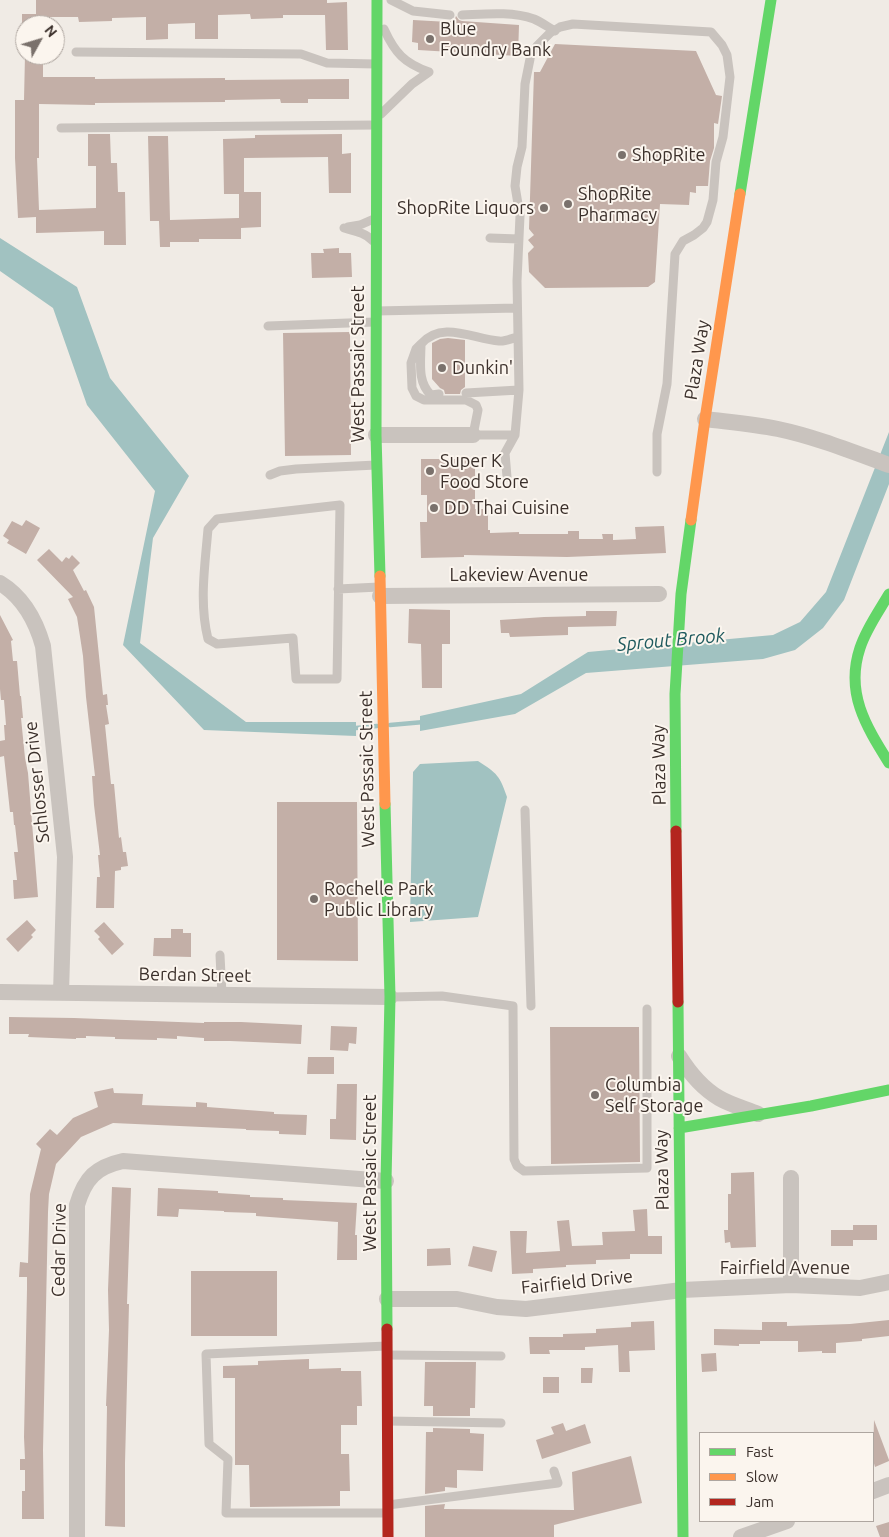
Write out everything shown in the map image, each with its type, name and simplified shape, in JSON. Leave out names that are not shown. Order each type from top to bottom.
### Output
[{"type":"street","name":"West Passaic Street","points":[[377,0],[376,465],[390,997],[386,1181],[388,1537]]},
{"type":"street","name":"Plaza Way","points":[[683,1537],[676,678],[679,612],[705,419],[772,0]]},
{"type":"street","points":[[705,419],[779,429],[820,440],[889,466]]},
{"type":"street","points":[[376,435],[473,435]]},
{"type":"street","name":"Schlosser Drive","points":[[0,583],[17,596],[30,612],[39,630],[43,646],[65,857],[61,993]]},
{"type":"street","name":"Lakeview Avenue","points":[[380,591],[659,594]]},
{"type":"street","points":[[889,594],[868,630],[854,671],[854,686],[858,706],[872,736],[889,763]]},
{"type":"street","name":"Berdan Street","points":[[0,992],[390,997]]},
{"type":"street","points":[[678,1056],[704,1087],[719,1098],[758,1114]]},
{"type":"street","points":[[679,1128],[811,1106],[889,1090]]},
{"type":"street","name":"Cedar Drive","points":[[77,1537],[77,1205],[81,1191],[88,1180],[98,1170],[110,1164],[123,1161],[386,1181]]},
{"type":"street","points":[[790,1178],[791,1285]]},
{"type":"street","name":"Fairfield Avenue","points":[[682,1290],[791,1285],[860,1288],[889,1282]]},
{"type":"street","name":"Fairfield Drive","points":[[387,1300],[457,1299],[497,1307],[526,1309],[682,1290]]},
{"type":"street","points":[[874,1491],[889,1485]]},
{"type":"street","points":[[740,1537],[784,1522]]},
{"type":"lane","points":[[391,0],[413,11],[450,15]]},
{"type":"lane","points":[[62,128],[376,123],[412,84],[429,72],[411,65],[397,53],[377,12]]},
{"type":"lane","points":[[462,15],[508,14],[523,16],[535,19],[555,31]]},
{"type":"lane","points":[[507,476],[505,453],[515,435],[519,390],[517,308],[520,216],[515,186],[522,147],[525,84],[528,65],[537,46],[543,39],[569,24],[711,32],[722,45],[729,64],[730,77],[723,137],[716,162],[710,214],[703,228],[683,241],[675,254],[667,384],[657,434],[656,472]]},
{"type":"lane","points":[[76,52],[301,54],[327,63],[376,64]]},
{"type":"lane","points":[[376,218],[360,225],[344,228],[369,236],[376,246]]},
{"type":"lane","points":[[490,238],[519,239]]},
{"type":"lane","points":[[268,326],[517,308]]},
{"type":"lane","points":[[476,405],[466,400],[424,400],[416,396],[412,388],[411,363],[416,349],[426,338],[442,333],[461,333],[500,342],[518,337]]},
{"type":"lane","points":[[421,344],[421,380],[431,395],[445,394]]},
{"type":"lane","points":[[515,435],[473,435],[478,410],[467,392],[519,390]]},
{"type":"lane","points":[[270,475],[280,471],[296,469],[376,465]]},
{"type":"lane","points":[[340,505],[338,588],[337,679],[296,679],[293,638],[217,644],[208,639],[204,622],[204,576],[208,529],[217,519],[340,505]]},
{"type":"lane","points":[[338,588],[380,591]]},
{"type":"lane","points":[[525,810],[531,1006]]},
{"type":"lane","points":[[220,955],[222,995]]},
{"type":"lane","points":[[390,997],[442,996],[513,1006],[514,1159],[517,1166],[524,1171],[647,1168],[647,1008]]},
{"type":"lane","points":[[501,1356],[388,1351],[303,1350],[206,1354],[209,1444],[228,1459],[226,1513],[388,1509],[558,1483],[554,1471]]},
{"type":"lane","points":[[388,1421],[500,1423]]},
{"type":"water","points":[[0,238],[77,287],[110,378],[189,476],[153,538],[140,643],[246,722],[356,722],[356,736],[204,730],[123,645],[155,491],[87,405],[53,308],[0,271]]},
{"type":"water","points":[[889,432],[889,484],[844,600],[823,628],[795,650],[763,659],[586,673],[515,714],[420,731],[420,716],[521,694],[588,652],[773,635],[800,622],[826,592]]},
{"type":"water","points":[[478,761],[497,776],[507,797],[478,917],[410,922],[413,772],[420,764]]},
{"type":"building","points":[[36,0],[327,0],[327,3],[347,2],[348,50],[326,50],[325,15],[283,15],[283,18],[251,19],[250,14],[218,15],[218,39],[195,39],[195,23],[168,24],[168,39],[146,40],[146,17],[112,18],[112,21],[79,22],[78,17],[65,17],[65,15],[22,15],[36,14]]},
{"type":"building","points":[[456,16],[462,21],[519,25],[518,56],[418,50],[418,43],[412,42],[413,20],[449,22],[455,19]]},
{"type":"building","name":"ShopRite","points":[[555,44],[696,51],[716,95],[722,96],[718,124],[714,123],[714,148],[710,161],[708,186],[696,186],[696,193],[690,192],[689,205],[660,204],[655,282],[648,287],[545,288],[529,272],[528,253],[534,247],[528,240],[534,235],[529,229],[534,72],[540,72]]},
{"type":"building","points":[[25,65],[43,65],[43,77],[95,77],[95,79],[225,78],[225,80],[349,79],[349,99],[308,99],[308,103],[281,103],[280,99],[225,100],[225,102],[95,103],[95,105],[39,104],[39,158],[37,158],[39,210],[96,208],[96,166],[88,166],[88,134],[110,134],[111,163],[117,163],[118,192],[125,192],[126,245],[104,245],[104,231],[36,233],[36,217],[18,218],[15,100],[24,100]]},
{"type":"building","points":[[342,134],[342,154],[351,153],[351,193],[329,193],[328,157],[244,158],[244,192],[261,192],[261,227],[241,228],[241,239],[199,239],[199,242],[170,242],[170,247],[160,247],[159,221],[150,221],[148,136],[168,136],[170,220],[239,218],[239,194],[224,194],[223,139],[255,138],[255,135]]},
{"type":"building","points":[[339,248],[339,253],[351,253],[352,277],[312,278],[311,253],[324,253],[323,249]]},
{"type":"building","points":[[350,332],[351,455],[285,456],[283,333]]},
{"type":"building","points":[[448,338],[465,340],[465,387],[461,390],[460,394],[445,394],[444,390],[432,379],[432,343]]},
{"type":"building","points":[[421,459],[475,459],[475,509],[488,509],[488,530],[490,530],[490,533],[568,534],[568,531],[579,531],[579,539],[603,539],[602,534],[613,534],[613,540],[636,539],[635,527],[664,526],[666,553],[567,557],[464,555],[464,557],[421,558],[420,522],[427,522],[427,495],[421,495]]},
{"type":"building","points":[[26,520],[40,528],[26,554],[7,543],[9,540],[3,536],[12,521],[22,526]]},
{"type":"building","points":[[49,549],[62,562],[66,557],[69,559],[72,555],[80,563],[73,570],[94,607],[103,695],[107,694],[108,705],[106,705],[109,724],[105,725],[111,784],[114,784],[119,838],[121,837],[123,852],[126,852],[128,866],[121,867],[121,870],[115,871],[114,908],[96,908],[97,877],[100,877],[98,855],[100,855],[92,776],[95,776],[83,656],[77,617],[68,599],[73,597],[37,560]]},
{"type":"building","points":[[409,609],[450,610],[450,644],[442,644],[442,688],[422,688],[421,644],[408,643]]},
{"type":"building","points":[[586,611],[617,611],[616,626],[568,627],[568,635],[510,637],[509,633],[501,633],[500,620],[586,616]]},
{"type":"building","points":[[0,615],[13,640],[11,641],[13,661],[17,661],[38,897],[14,899],[13,880],[17,880],[14,852],[18,852],[13,812],[10,812],[4,756],[0,757],[0,741],[5,740],[4,725],[6,725],[4,700],[1,700],[0,689]]},
{"type":"building","points":[[277,802],[357,802],[358,961],[277,960]]},
{"type":"building","points":[[27,920],[36,930],[31,935],[33,937],[18,952],[6,939]]},
{"type":"building","points":[[104,922],[124,944],[112,955],[98,939],[100,937],[94,931]]},
{"type":"building","points":[[171,929],[183,929],[183,933],[191,933],[191,957],[153,956],[154,938],[171,938]]},
{"type":"building","points":[[9,1017],[302,1025],[301,1044],[204,1041],[204,1038],[177,1036],[177,1039],[157,1038],[157,1040],[86,1036],[86,1038],[76,1039],[28,1037],[29,1034],[9,1034]]},
{"type":"building","points":[[331,1026],[357,1027],[356,1044],[349,1043],[348,1051],[330,1050]]},
{"type":"building","name":"Columbia Self Storage","points":[[550,1027],[639,1027],[640,1162],[551,1164]]},
{"type":"building","points":[[308,1057],[334,1057],[334,1074],[307,1074]]},
{"type":"building","points":[[337,1084],[357,1084],[356,1140],[330,1139],[330,1119],[336,1119]]},
{"type":"building","points":[[113,1088],[114,1093],[143,1094],[142,1105],[196,1107],[196,1102],[207,1103],[207,1107],[274,1112],[274,1114],[307,1115],[306,1135],[279,1134],[279,1131],[113,1123],[81,1137],[56,1164],[49,1194],[48,1212],[43,1450],[44,1519],[22,1519],[22,1491],[25,1491],[25,1470],[20,1470],[20,1459],[25,1459],[27,1277],[19,1277],[20,1262],[28,1263],[30,1194],[41,1149],[36,1144],[50,1129],[57,1135],[73,1118],[98,1107],[94,1092]]},
{"type":"building","points":[[754,1172],[756,1247],[731,1248],[730,1242],[725,1243],[724,1230],[728,1230],[728,1194],[731,1194],[731,1173]]},
{"type":"building","points":[[112,1187],[131,1188],[127,1304],[129,1304],[125,1527],[105,1526],[109,1330],[108,1290]]},
{"type":"building","points":[[158,1188],[218,1191],[218,1193],[250,1195],[250,1197],[283,1198],[283,1200],[357,1203],[355,1235],[357,1235],[357,1260],[337,1260],[338,1222],[256,1216],[256,1213],[179,1209],[178,1217],[157,1216]]},
{"type":"building","points":[[647,1209],[648,1236],[662,1236],[662,1254],[630,1254],[630,1259],[596,1260],[596,1264],[566,1265],[566,1267],[533,1269],[533,1273],[512,1274],[510,1231],[527,1231],[526,1253],[560,1251],[557,1221],[569,1220],[572,1246],[603,1245],[602,1232],[635,1231],[633,1210]]},
{"type":"building","points":[[853,1225],[877,1225],[877,1240],[853,1240],[853,1246],[831,1246],[831,1230],[853,1230]]},
{"type":"building","points":[[473,1246],[497,1251],[492,1272],[468,1266]]},
{"type":"building","points":[[450,1248],[451,1265],[427,1266],[427,1249]]},
{"type":"building","points":[[191,1271],[277,1271],[277,1336],[191,1336]]},
{"type":"building","points":[[889,1320],[889,1336],[836,1343],[836,1353],[822,1353],[822,1351],[798,1352],[798,1341],[760,1341],[760,1344],[739,1344],[739,1346],[714,1345],[714,1329],[762,1330],[762,1322],[787,1322],[787,1326],[850,1324]]},
{"type":"building","points":[[654,1321],[655,1350],[629,1351],[630,1372],[619,1372],[618,1345],[585,1347],[585,1350],[549,1350],[550,1354],[530,1354],[529,1337],[563,1337],[563,1334],[596,1333],[596,1329],[631,1327],[631,1322]]},
{"type":"building","points":[[716,1353],[717,1371],[702,1372],[701,1354]]},
{"type":"building","points":[[309,1359],[309,1369],[341,1368],[341,1371],[361,1371],[362,1406],[357,1406],[357,1425],[341,1425],[341,1454],[349,1454],[350,1491],[340,1491],[340,1506],[250,1507],[249,1465],[235,1465],[235,1378],[223,1378],[223,1366],[258,1365],[258,1361]]},
{"type":"building","points":[[425,1362],[476,1362],[475,1408],[470,1408],[470,1416],[433,1416],[433,1406],[424,1406]]},
{"type":"building","points":[[581,1368],[593,1368],[592,1383],[581,1383]]},
{"type":"building","points":[[543,1377],[559,1377],[559,1393],[543,1393]]},
{"type":"building","points":[[874,1420],[889,1460],[875,1467],[874,1464]]},
{"type":"building","points":[[563,1423],[566,1431],[585,1424],[591,1443],[542,1459],[536,1440],[554,1434],[551,1427]]},
{"type":"building","points":[[433,1428],[470,1429],[470,1433],[484,1434],[483,1471],[457,1470],[457,1488],[445,1487],[445,1491],[425,1494],[426,1432],[433,1432]]},
{"type":"building","points":[[631,1456],[642,1503],[554,1525],[554,1537],[425,1537],[425,1506],[445,1504],[444,1509],[574,1510],[572,1472]]},
{"type":"building","points":[[889,1522],[889,1537],[880,1537],[876,1526]]},
{"type":"waterway","name":"Sprout Brook","points":[[390,725],[424,722]]},
{"type":"waterway","name":"Sprout Brook","points":[[356,728],[377,726]]},
{"type":"traffic: fast","points":[[377,0],[376,435],[380,576]]},
{"type":"traffic: fast","points":[[740,194],[771,0]]},
{"type":"traffic: fast","points":[[676,831],[675,694],[681,594],[691,520]]},
{"type":"traffic: fast","points":[[889,594],[873,620],[860,648],[855,680],[860,708],[873,736],[889,763]]},
{"type":"traffic: fast","points":[[385,804],[390,997],[386,1181],[387,1329]]},
{"type":"traffic: fast","points":[[678,1002],[683,1537]]},
{"type":"traffic: fast","points":[[679,1128],[811,1106],[889,1090]]},
{"type":"traffic: slow","points":[[691,520],[740,194]]},
{"type":"traffic: slow","points":[[380,576],[385,804]]},
{"type":"traffic: jam","points":[[676,831],[678,1002]]},
{"type":"traffic: jam","points":[[387,1329],[388,1537]]},
{"type":"place","name":"Blue Foundry Bank","points":[[430,39]]},
{"type":"place","name":"ShopRite","points":[[622,155]]},
{"type":"place","name":"ShopRite Pharmacy","points":[[568,204]]},
{"type":"place","name":"ShopRite Liquors","points":[[544,208]]},
{"type":"place","name":"Dunkin'","points":[[442,368]]},
{"type":"place","name":"Super K Food Store","points":[[430,471]]},
{"type":"place","name":"DD Thai Cuisine","points":[[434,508]]},
{"type":"place","name":"Rochelle Park Public Library","points":[[314,899]]},
{"type":"place","name":"Columbia Self Storage","points":[[595,1095]]}]
